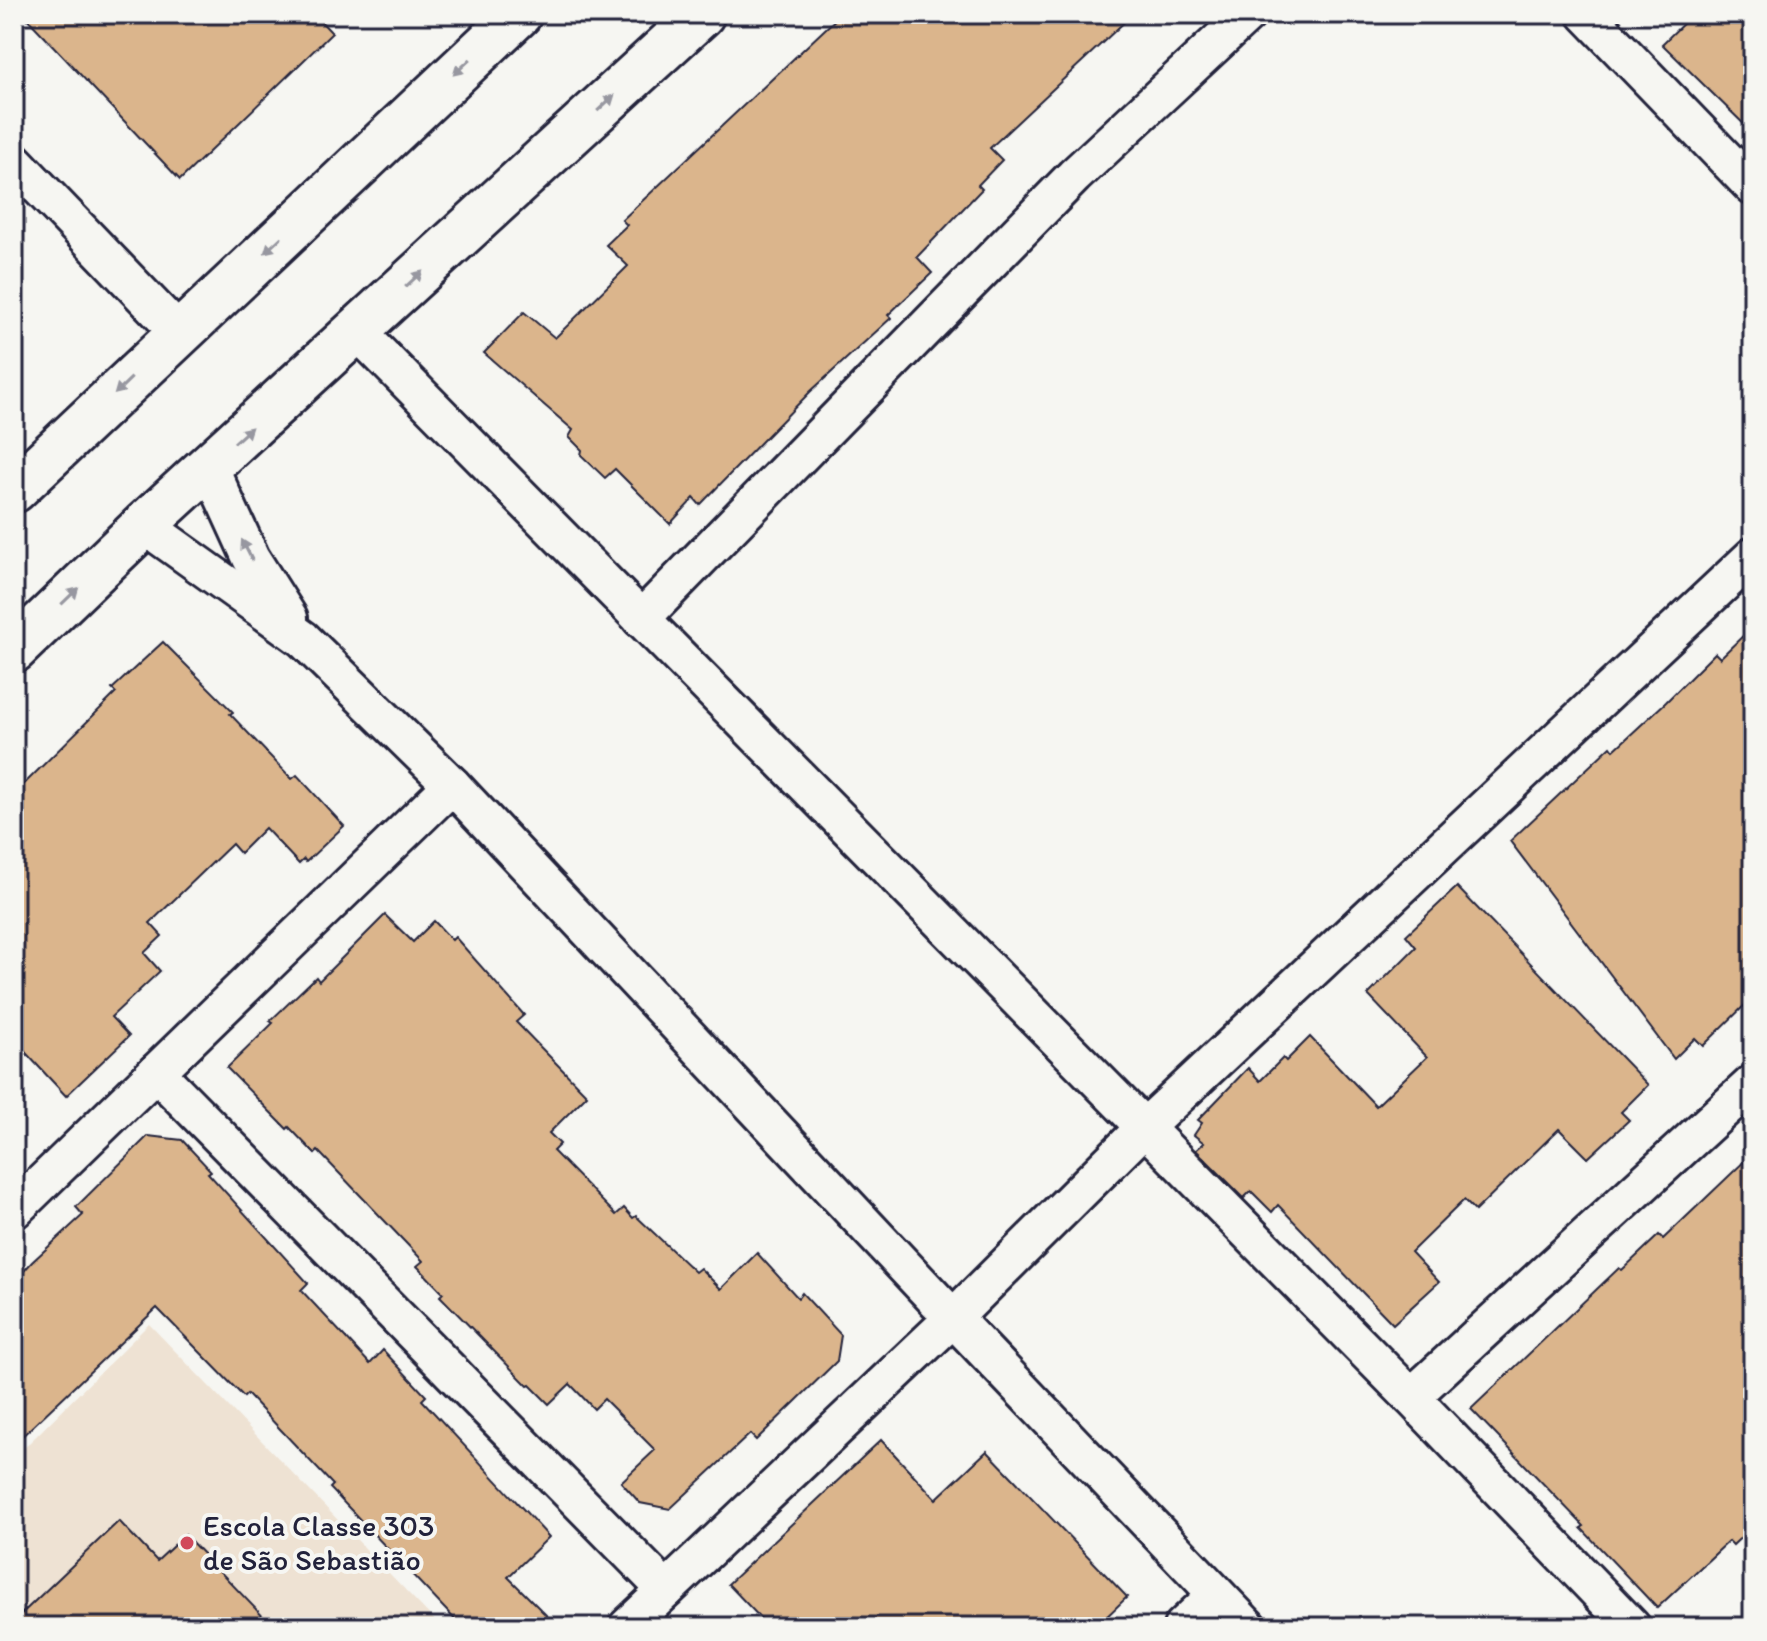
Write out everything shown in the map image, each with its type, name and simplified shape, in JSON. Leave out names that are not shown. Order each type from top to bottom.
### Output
[{"type":"street","points":[[14,490],[519,14]]},
{"type":"street","points":[[14,650],[144,525],[702,14]]},
{"type":"street","points":[[641,619],[1074,176],[1248,14]]},
{"type":"street","points":[[1586,14],[1753,187]]},
{"type":"street","points":[[14,161],[179,333]]},
{"type":"street","points":[[357,331],[1411,1397],[1632,1627]]},
{"type":"street","points":[[209,466],[251,558],[303,639]]},
{"type":"street","points":[[144,525],[303,639],[452,785],[1248,1627]]},
{"type":"street","points":[[627,1627],[953,1318],[1144,1128],[1753,556]]},
{"type":"street","points":[[14,1210],[452,785]]},
{"type":"street","points":[[156,1072],[666,1590]]},
{"type":"street","points":[[1411,1397],[1753,1083]]},
{"type":"street","points":[[1182,1627],[1216,1595]]},
{"type":"shaded area","name":"Escola Classe 303 de São Sebastião","points":[[149,1324],[441,1627],[14,1627],[14,1458]]},
{"type":"building","points":[[23,14],[314,14],[332,33],[180,180]]},
{"type":"building","points":[[841,14],[1056,14],[1065,23],[1073,14],[1133,14],[990,148],[1002,160],[978,185],[982,189],[917,257],[932,273],[888,315],[891,318],[810,392],[700,505],[694,498],[670,524],[615,469],[605,478],[581,455],[582,450],[569,437],[573,430],[484,353],[524,312],[555,338],[628,266],[606,245],[627,225],[622,220]]},
{"type":"building","points":[[1693,14],[1753,14],[1753,133],[1662,44]]},
{"type":"building","points":[[1753,626],[1753,997],[1703,1046],[1695,1038],[1674,1059],[1510,841],[1611,746],[1614,750],[1715,653],[1720,658]]},
{"type":"building","points":[[163,642],[233,712],[230,714],[292,779],[297,775],[344,826],[306,862],[304,859],[299,864],[265,828],[240,853],[232,844],[150,923],[162,936],[144,953],[160,971],[111,1017],[129,1036],[66,1096],[14,1040],[14,794],[116,693],[112,689]]},
{"type":"building","points":[[1457,887],[1648,1085],[1621,1112],[1629,1120],[1588,1158],[1559,1129],[1475,1211],[1464,1200],[1411,1252],[1439,1282],[1393,1324],[1278,1205],[1272,1212],[1251,1191],[1244,1198],[1196,1150],[1204,1143],[1194,1135],[1202,1123],[1198,1120],[1248,1068],[1260,1081],[1310,1037],[1376,1106],[1427,1057],[1368,995],[1416,947],[1406,935]]},
{"type":"building","points":[[385,915],[413,942],[434,921],[452,940],[455,937],[524,1015],[516,1022],[587,1095],[549,1133],[560,1144],[553,1151],[616,1215],[624,1208],[633,1218],[636,1216],[695,1272],[700,1268],[721,1289],[757,1253],[798,1298],[802,1293],[841,1335],[837,1361],[756,1440],[750,1434],[670,1509],[640,1503],[621,1482],[655,1450],[604,1399],[594,1409],[570,1384],[549,1404],[528,1386],[440,1296],[443,1293],[417,1266],[423,1261],[318,1151],[315,1154],[289,1127],[287,1129],[227,1068],[273,1023],[270,1021],[316,977],[319,981]]},
{"type":"building","points":[[148,1136],[182,1140],[308,1283],[301,1290],[370,1364],[383,1350],[426,1396],[422,1400],[549,1537],[508,1577],[558,1627],[462,1627],[330,1488],[333,1485],[247,1394],[244,1397],[157,1308],[14,1444],[14,1282],[83,1215],[76,1207]]},
{"type":"building","points":[[1753,1153],[1753,1526],[1733,1545],[1729,1541],[1657,1608],[1581,1528],[1584,1526],[1471,1409],[1619,1268],[1622,1270],[1659,1235],[1663,1239]]},
{"type":"building","points":[[881,1440],[936,1499],[987,1451],[1127,1597],[1096,1627],[769,1627],[728,1584]]},
{"type":"building","points":[[119,1521],[157,1561],[185,1535],[273,1627],[14,1627],[14,1621]]},
{"type":"place","name":"Escola Classe 303 de São Sebastião","points":[[187,1543]]}]
